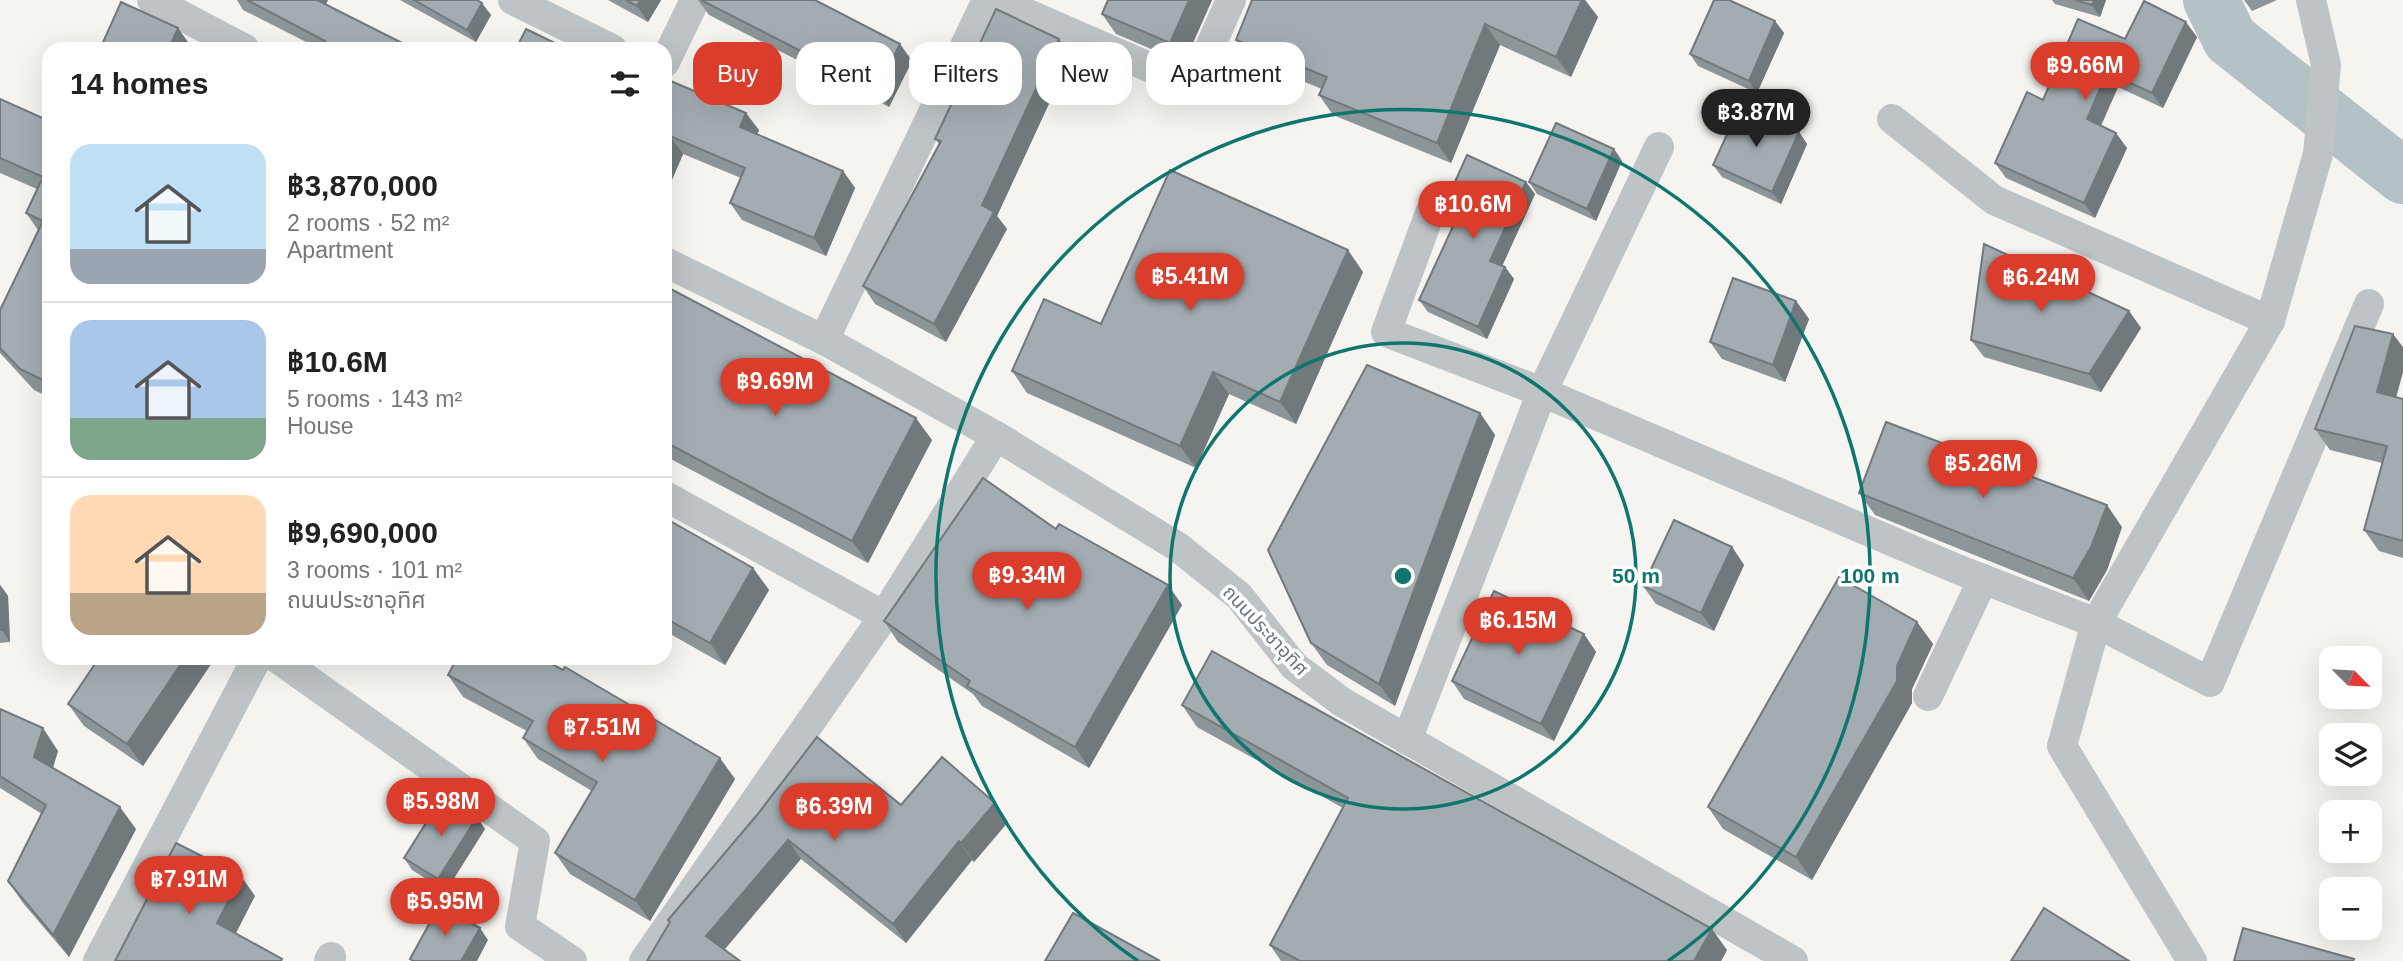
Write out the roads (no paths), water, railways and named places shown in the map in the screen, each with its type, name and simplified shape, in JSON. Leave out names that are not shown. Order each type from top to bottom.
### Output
[{"type":"street","points":[[152,0],[231,42]]},
{"type":"street","points":[[672,48],[695,0]]},
{"type":"street","points":[[824,340],[987,0]]},
{"type":"street","points":[[996,0],[1181,82],[1193,80],[1198,74],[1231,0]]},
{"type":"street","points":[[2192,961],[2062,746],[2096,623],[2270,321],[2318,154],[2326,65],[2311,0]]},
{"type":"street","points":[[524,16],[593,42]]},
{"type":"street","points":[[1892,119],[1994,200],[2270,321]]},
{"type":"street","points":[[1407,740],[1542,392],[1658,147]]},
{"type":"street","points":[[1430,213],[1386,332],[1542,392],[1983,579],[2096,623],[2210,682],[2369,304]]},
{"type":"street","name":"ถนนประชาอุทิศ","points":[[672,265],[824,340],[996,436],[1178,547],[1240,596],[1294,666],[1342,702],[1793,961]]},
{"type":"street","points":[[644,961],[884,616],[996,436]]},
{"type":"street","points":[[672,500],[884,616]]},
{"type":"street","points":[[1928,696],[1983,579]]},
{"type":"street","points":[[98,961],[253,665]]},
{"type":"street","points":[[287,665],[535,841],[520,926],[572,961]]},
{"type":"waterway","points":[[2211,0],[2230,39],[2403,176]]}]
